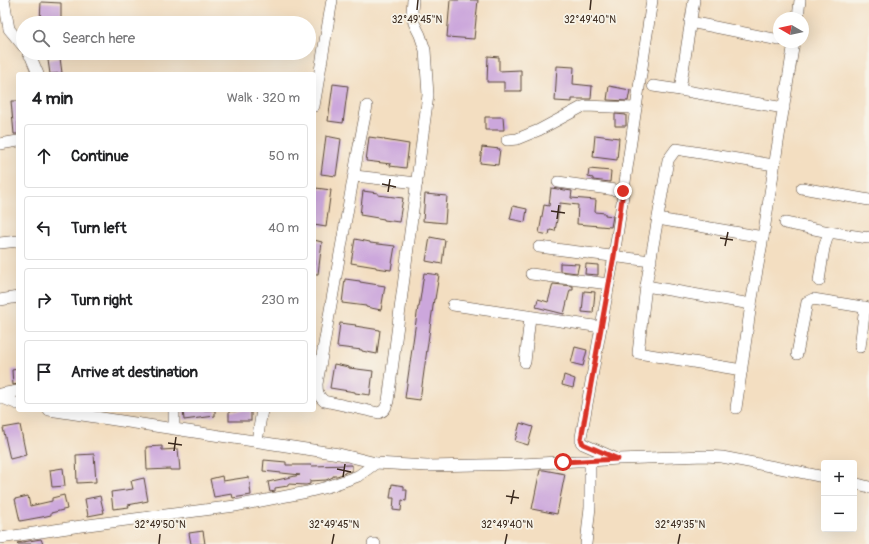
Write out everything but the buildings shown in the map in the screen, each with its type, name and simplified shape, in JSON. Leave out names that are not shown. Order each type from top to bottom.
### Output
[{"type":"street","points":[[4,0],[4,30],[16,40]]},
{"type":"street","points":[[316,94],[332,0]]},
{"type":"street","points":[[367,106],[317,384],[317,392],[319,397],[324,401],[379,413],[383,411],[388,401],[428,95],[425,50],[414,23],[412,11],[413,0]]},
{"type":"street","points":[[618,459],[583,444],[581,439],[614,256],[652,0]]},
{"type":"street","points":[[680,90],[694,0]]},
{"type":"street","points":[[799,12],[800,0]]},
{"type":"street","points":[[690,22],[773,39]]},
{"type":"street","points":[[736,408],[751,304],[784,108],[792,48]]},
{"type":"street","points":[[32,60],[37,72]]},
{"type":"street","points":[[653,86],[784,108]]},
{"type":"street","points":[[507,140],[517,139],[539,130],[586,106],[635,108]]},
{"type":"street","points":[[0,144],[16,141]]},
{"type":"street","points":[[742,370],[638,354],[646,286],[668,160],[676,149],[774,165]]},
{"type":"street","points":[[355,176],[417,183]]},
{"type":"street","points":[[558,182],[623,191]]},
{"type":"street","points":[[802,188],[869,200]]},
{"type":"street","points":[[658,219],[763,237]]},
{"type":"street","points":[[785,223],[829,232],[869,237]]},
{"type":"street","points":[[819,281],[824,248],[829,232]]},
{"type":"street","points":[[0,243],[16,241]]},
{"type":"street","points":[[539,247],[651,262]]},
{"type":"street","points":[[531,274],[609,284]]},
{"type":"street","points":[[646,286],[751,304]]},
{"type":"street","points":[[0,300],[16,297]]},
{"type":"street","points":[[797,354],[807,302],[813,299],[867,308],[860,347]]},
{"type":"street","points":[[453,305],[601,327]]},
{"type":"street","points":[[525,362],[530,317]]},
{"type":"street","points":[[0,394],[16,391]]},
{"type":"street","points":[[0,397],[16,403]]},
{"type":"street","points":[[63,412],[339,454],[376,463],[433,466],[705,456],[722,457],[821,476]]},
{"type":"street","points":[[174,412],[174,428]]},
{"type":"street","points":[[257,441],[262,412]]},
{"type":"street","points":[[586,544],[590,507],[590,461]]},
{"type":"street","points":[[0,538],[235,506],[307,492],[327,487],[358,476],[376,463]]},
{"type":"street","points":[[857,484],[869,487]]},
{"type":"route","points":[[563,462],[577,460],[590,461],[618,459],[583,444],[581,434],[614,256],[623,191]]}]
